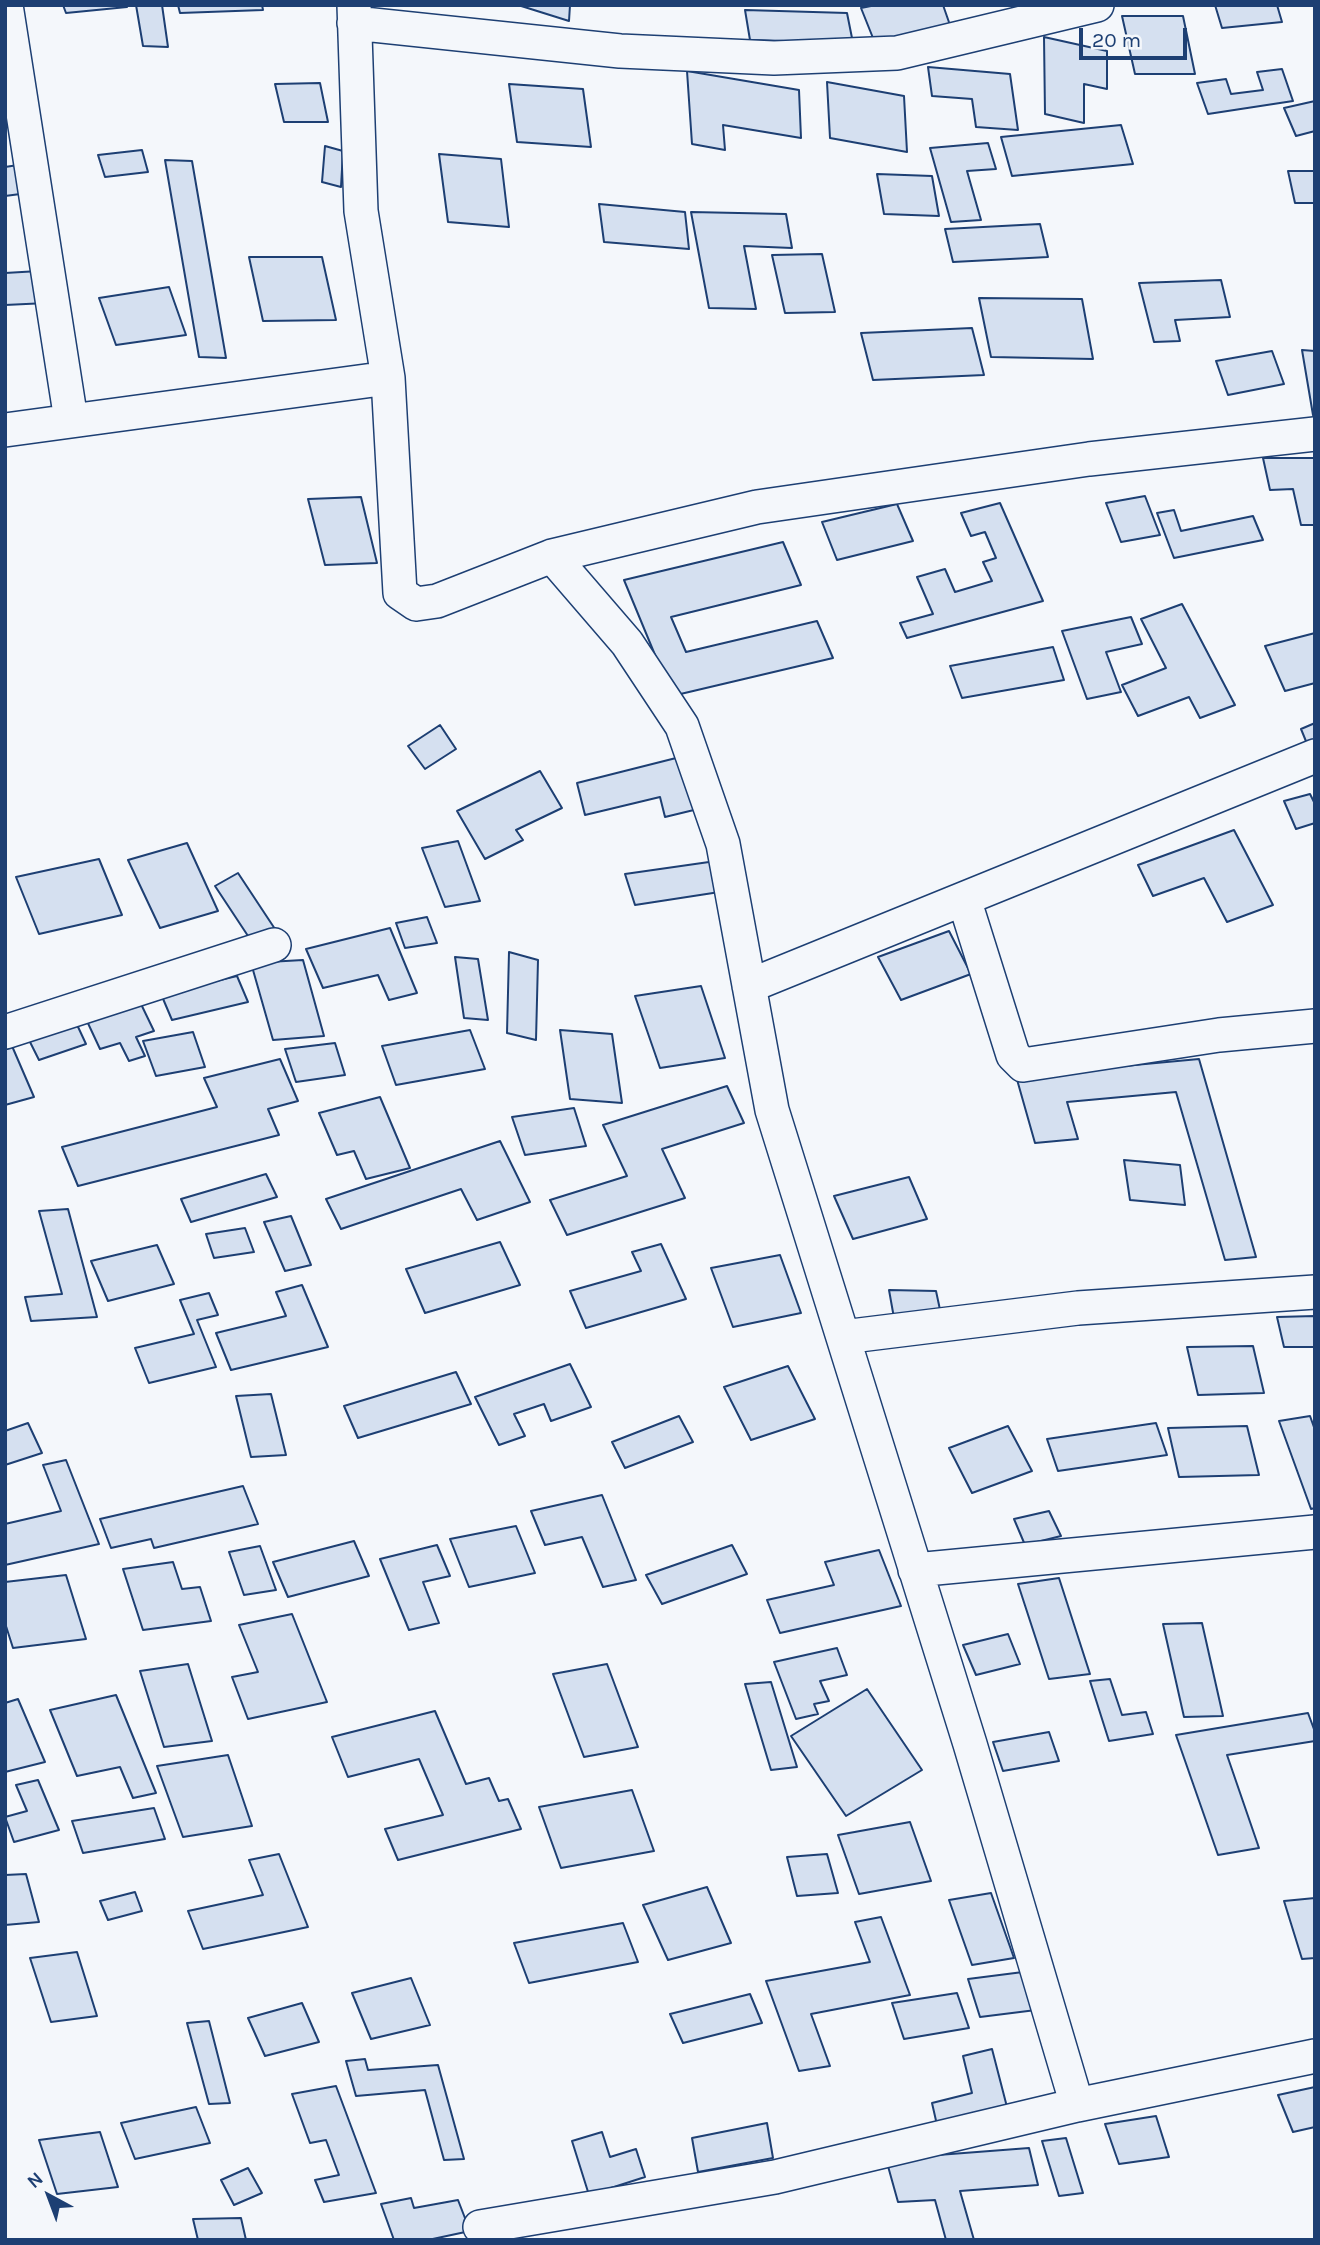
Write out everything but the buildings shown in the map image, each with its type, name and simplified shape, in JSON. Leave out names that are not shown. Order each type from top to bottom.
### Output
[{"type":"street","points":[[6,5],[71,420]]},
{"type":"street","points":[[1097,5],[897,53],[774,58],[620,51],[354,14],[361,211],[388,378],[400,593],[416,604],[437,601],[552,556],[757,507],[1089,459],[1315,434]]},
{"type":"street","points":[[5,430],[388,378]]},
{"type":"street","points":[[552,556],[627,643],[682,726],[723,844],[772,1110],[978,1771],[1077,2105]]},
{"type":"street","points":[[749,986],[1315,756]]},
{"type":"street","points":[[964,899],[1013,1055],[1023,1065],[1219,1035],[1315,1026]]},
{"type":"street","points":[[5,1032],[274,945]]},
{"type":"street","points":[[842,1337],[1078,1308],[1315,1292]]},
{"type":"street","points":[[915,1570],[1315,1532]]},
{"type":"street","points":[[480,2227],[775,2177],[1077,2105],[1315,2056]]}]
